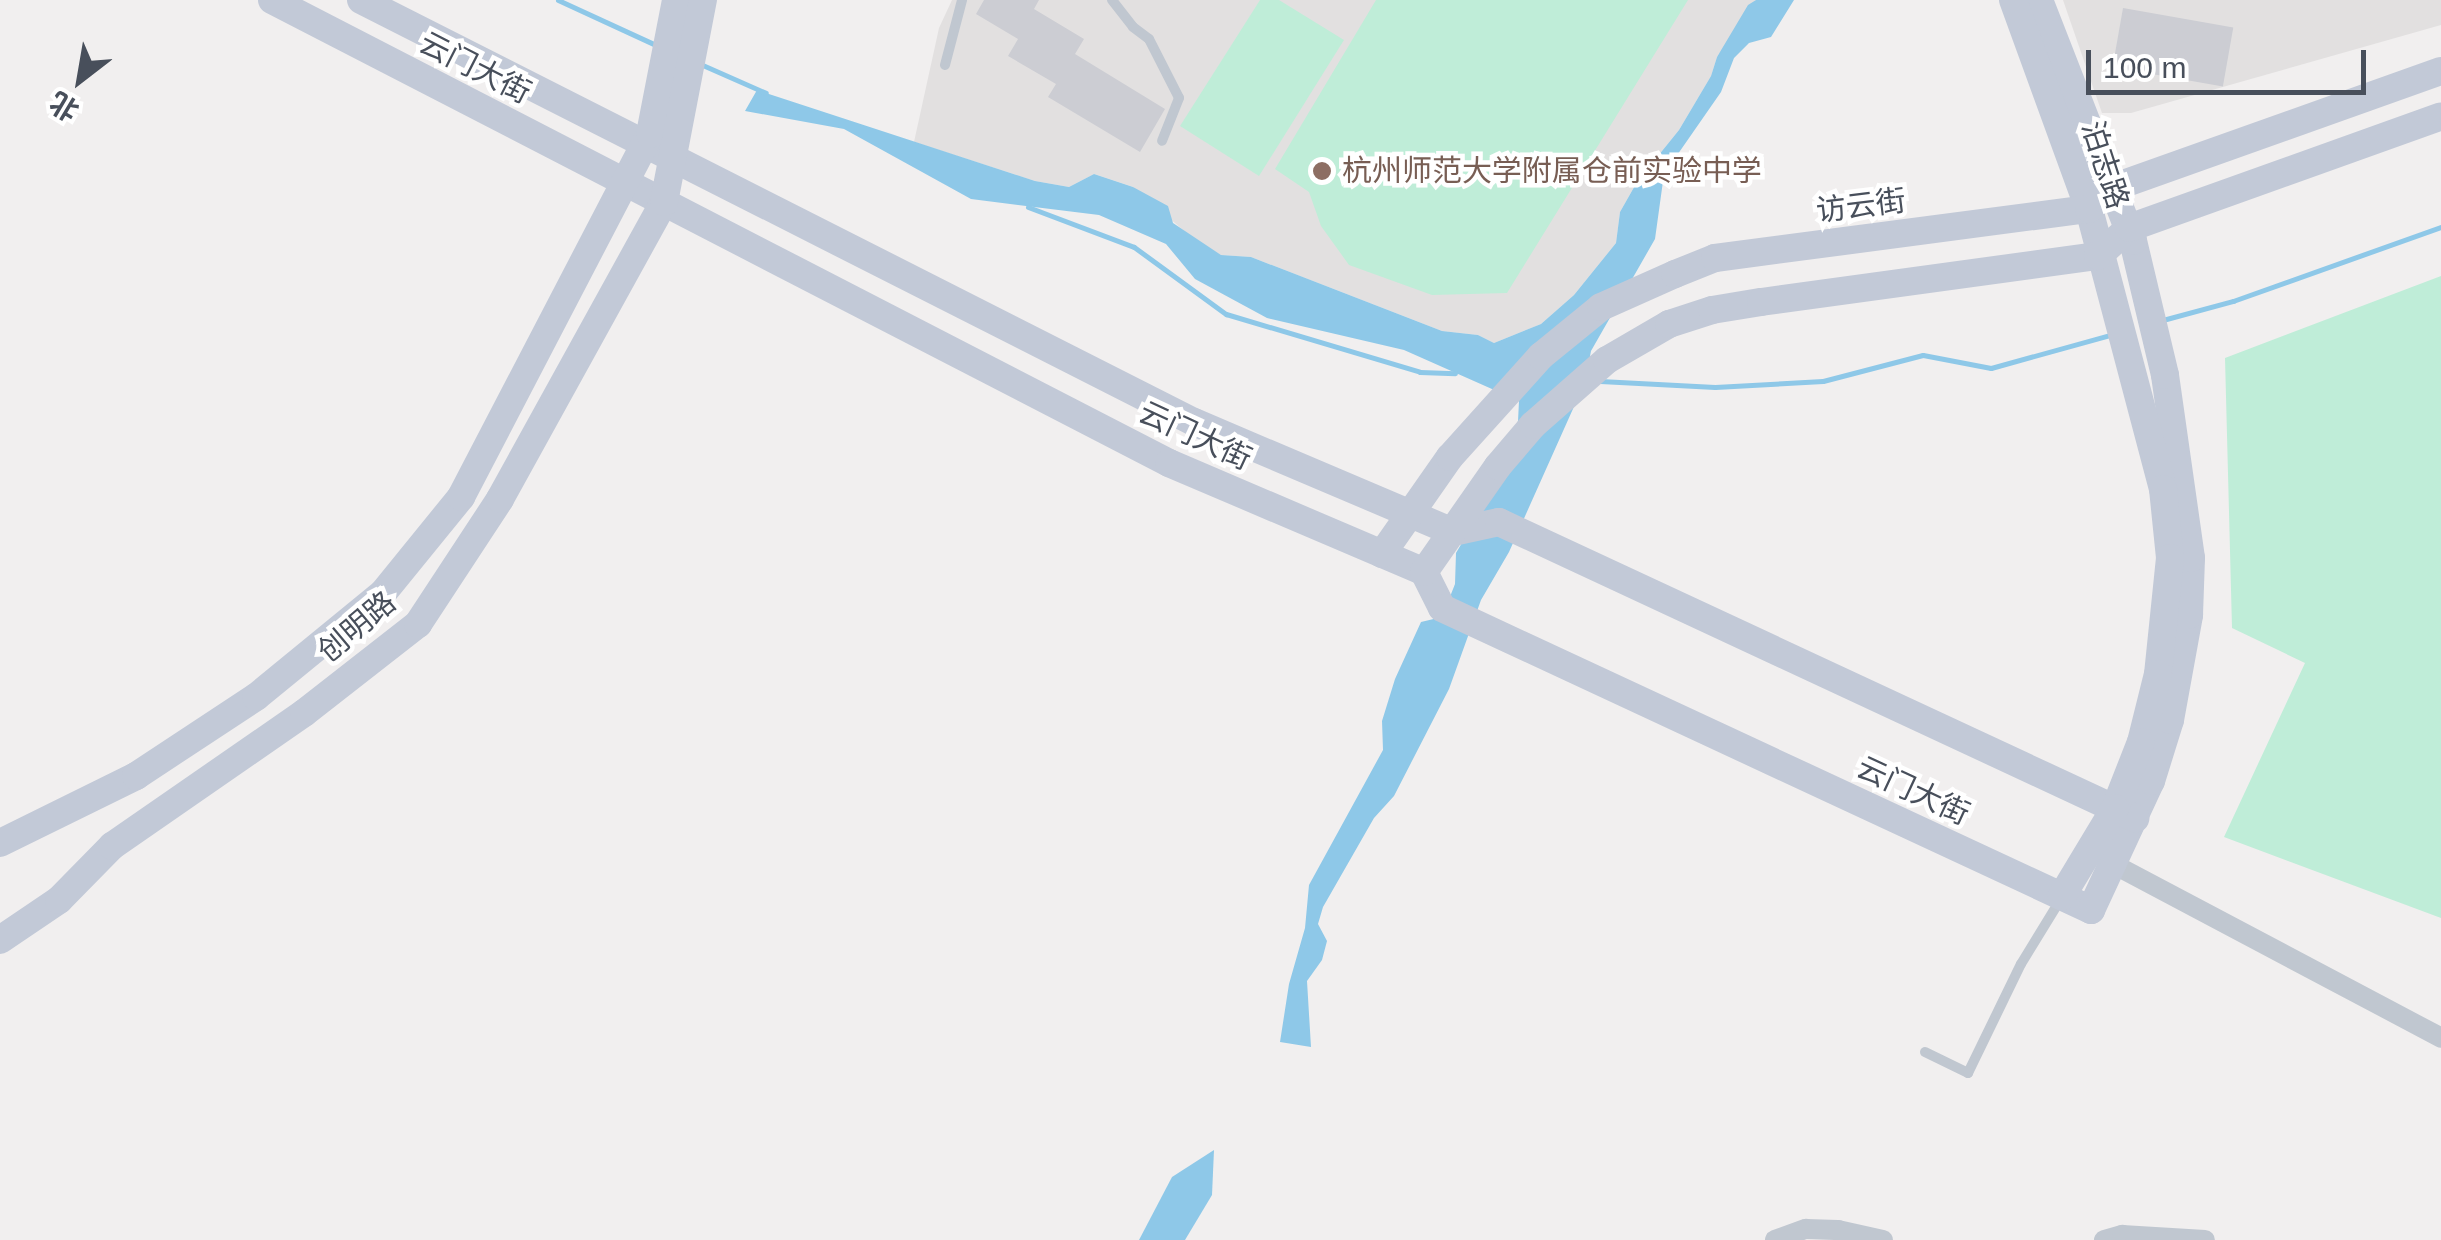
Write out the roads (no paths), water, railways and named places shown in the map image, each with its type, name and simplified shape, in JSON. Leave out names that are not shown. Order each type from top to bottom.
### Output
[{"type":"main road","name":"云门大街","points":[[272,0],[1169,463],[1424,572],[1442,608],[2091,910],[2113,864]]},
{"type":"main road","name":"云门大街","points":[[361,0],[1180,416],[1453,532]]},
{"type":"main road","name":"泊志路","points":[[2013,0],[2089,210],[2098,256],[2139,389],[2163,489],[2170,558],[2158,674],[2125,813]]},
{"type":"main road","name":"泊志路","points":[[2039,0],[2131,234],[2165,375],[2191,558],[2190,615],[2170,720],[2125,813]]},
{"type":"main road","points":[[669,106],[688,5]]},
{"type":"main road","points":[[2089,210],[2112,188],[2441,71]]},
{"type":"main road","name":"创明路","points":[[0,843],[136,776],[256,697],[383,594],[461,497],[624,182],[669,106]]},
{"type":"main road","name":"创明路","points":[[0,940],[59,900],[112,846],[304,712],[418,624],[500,499],[664,202],[672,160],[669,106]]},
{"type":"main road","points":[[1424,572],[1498,466],[1533,425],[1607,360],[1669,324],[1712,310],[2098,256],[2131,234],[2441,116]]},
{"type":"main road","name":"访云街","points":[[1382,554],[1458,449],[1541,356],[1601,308],[1715,258],[2089,210]]},
{"type":"main road","points":[[1453,532],[1499,522],[2125,813]]},
{"type":"main road","points":[[2113,864],[2125,813]]},
{"type":"main road","points":[[2062,896],[2125,813]]},
{"type":"street","points":[[2113,864],[2441,1038]]},
{"type":"street","points":[[1776,1240],[1806,1229],[1838,1230],[1883,1240]]},
{"type":"street","points":[[2104,1240],[2122,1235],[2205,1240]]},
{"type":"lane","points":[[945,65],[962,0]]},
{"type":"lane","points":[[1112,0],[1133,28],[1149,39],[1179,98],[1162,141]]},
{"type":"lane","points":[[1925,1052],[1968,1073],[2021,964],[2062,896]]},
{"type":"water","points":[[1756,0],[1794,0],[1771,37],[1749,43],[1734,58],[1721,92],[1664,174],[1655,239],[1591,351],[1585,382],[1509,552],[1481,600],[1449,689],[1394,796],[1374,818],[1323,907],[1318,924],[1327,941],[1322,960],[1307,981],[1311,1047],[1280,1042],[1289,984],[1305,928],[1309,885],[1383,750],[1382,721],[1395,679],[1421,622],[1442,617],[1455,584],[1456,553],[1498,482],[1518,421],[1519,401],[1404,350],[1267,318],[1195,279],[1166,244],[1099,215],[971,199],[844,129],[745,111],[757,90],[1035,181],[1069,187],[1094,174],[1133,187],[1168,206],[1173,223],[1221,255],[1251,257],[1442,331],[1478,335],[1494,343],[1541,324],[1574,295],[1616,243],[1620,212],[1637,182],[1679,130],[1711,76],[1717,57],[1748,5]]},
{"type":"water","points":[[1214,1150],[1212,1195],[1185,1240],[1139,1240],[1172,1177]]},
{"type":"waterway","points":[[558,0],[656,45]]},
{"type":"waterway","points":[[698,63],[766,93]]},
{"type":"waterway","points":[[1028,207],[1134,247],[1226,314],[1420,372],[1455,373]]},
{"type":"waterway","points":[[2159,321],[2233,301],[2441,227]]},
{"type":"waterway","points":[[1600,381],[1715,387],[1823,381],[1923,355],[1991,368],[2110,335]]},
{"type":"place","name":"杭州师范大学附属仓前实验中学","points":[[1322,171]]}]
